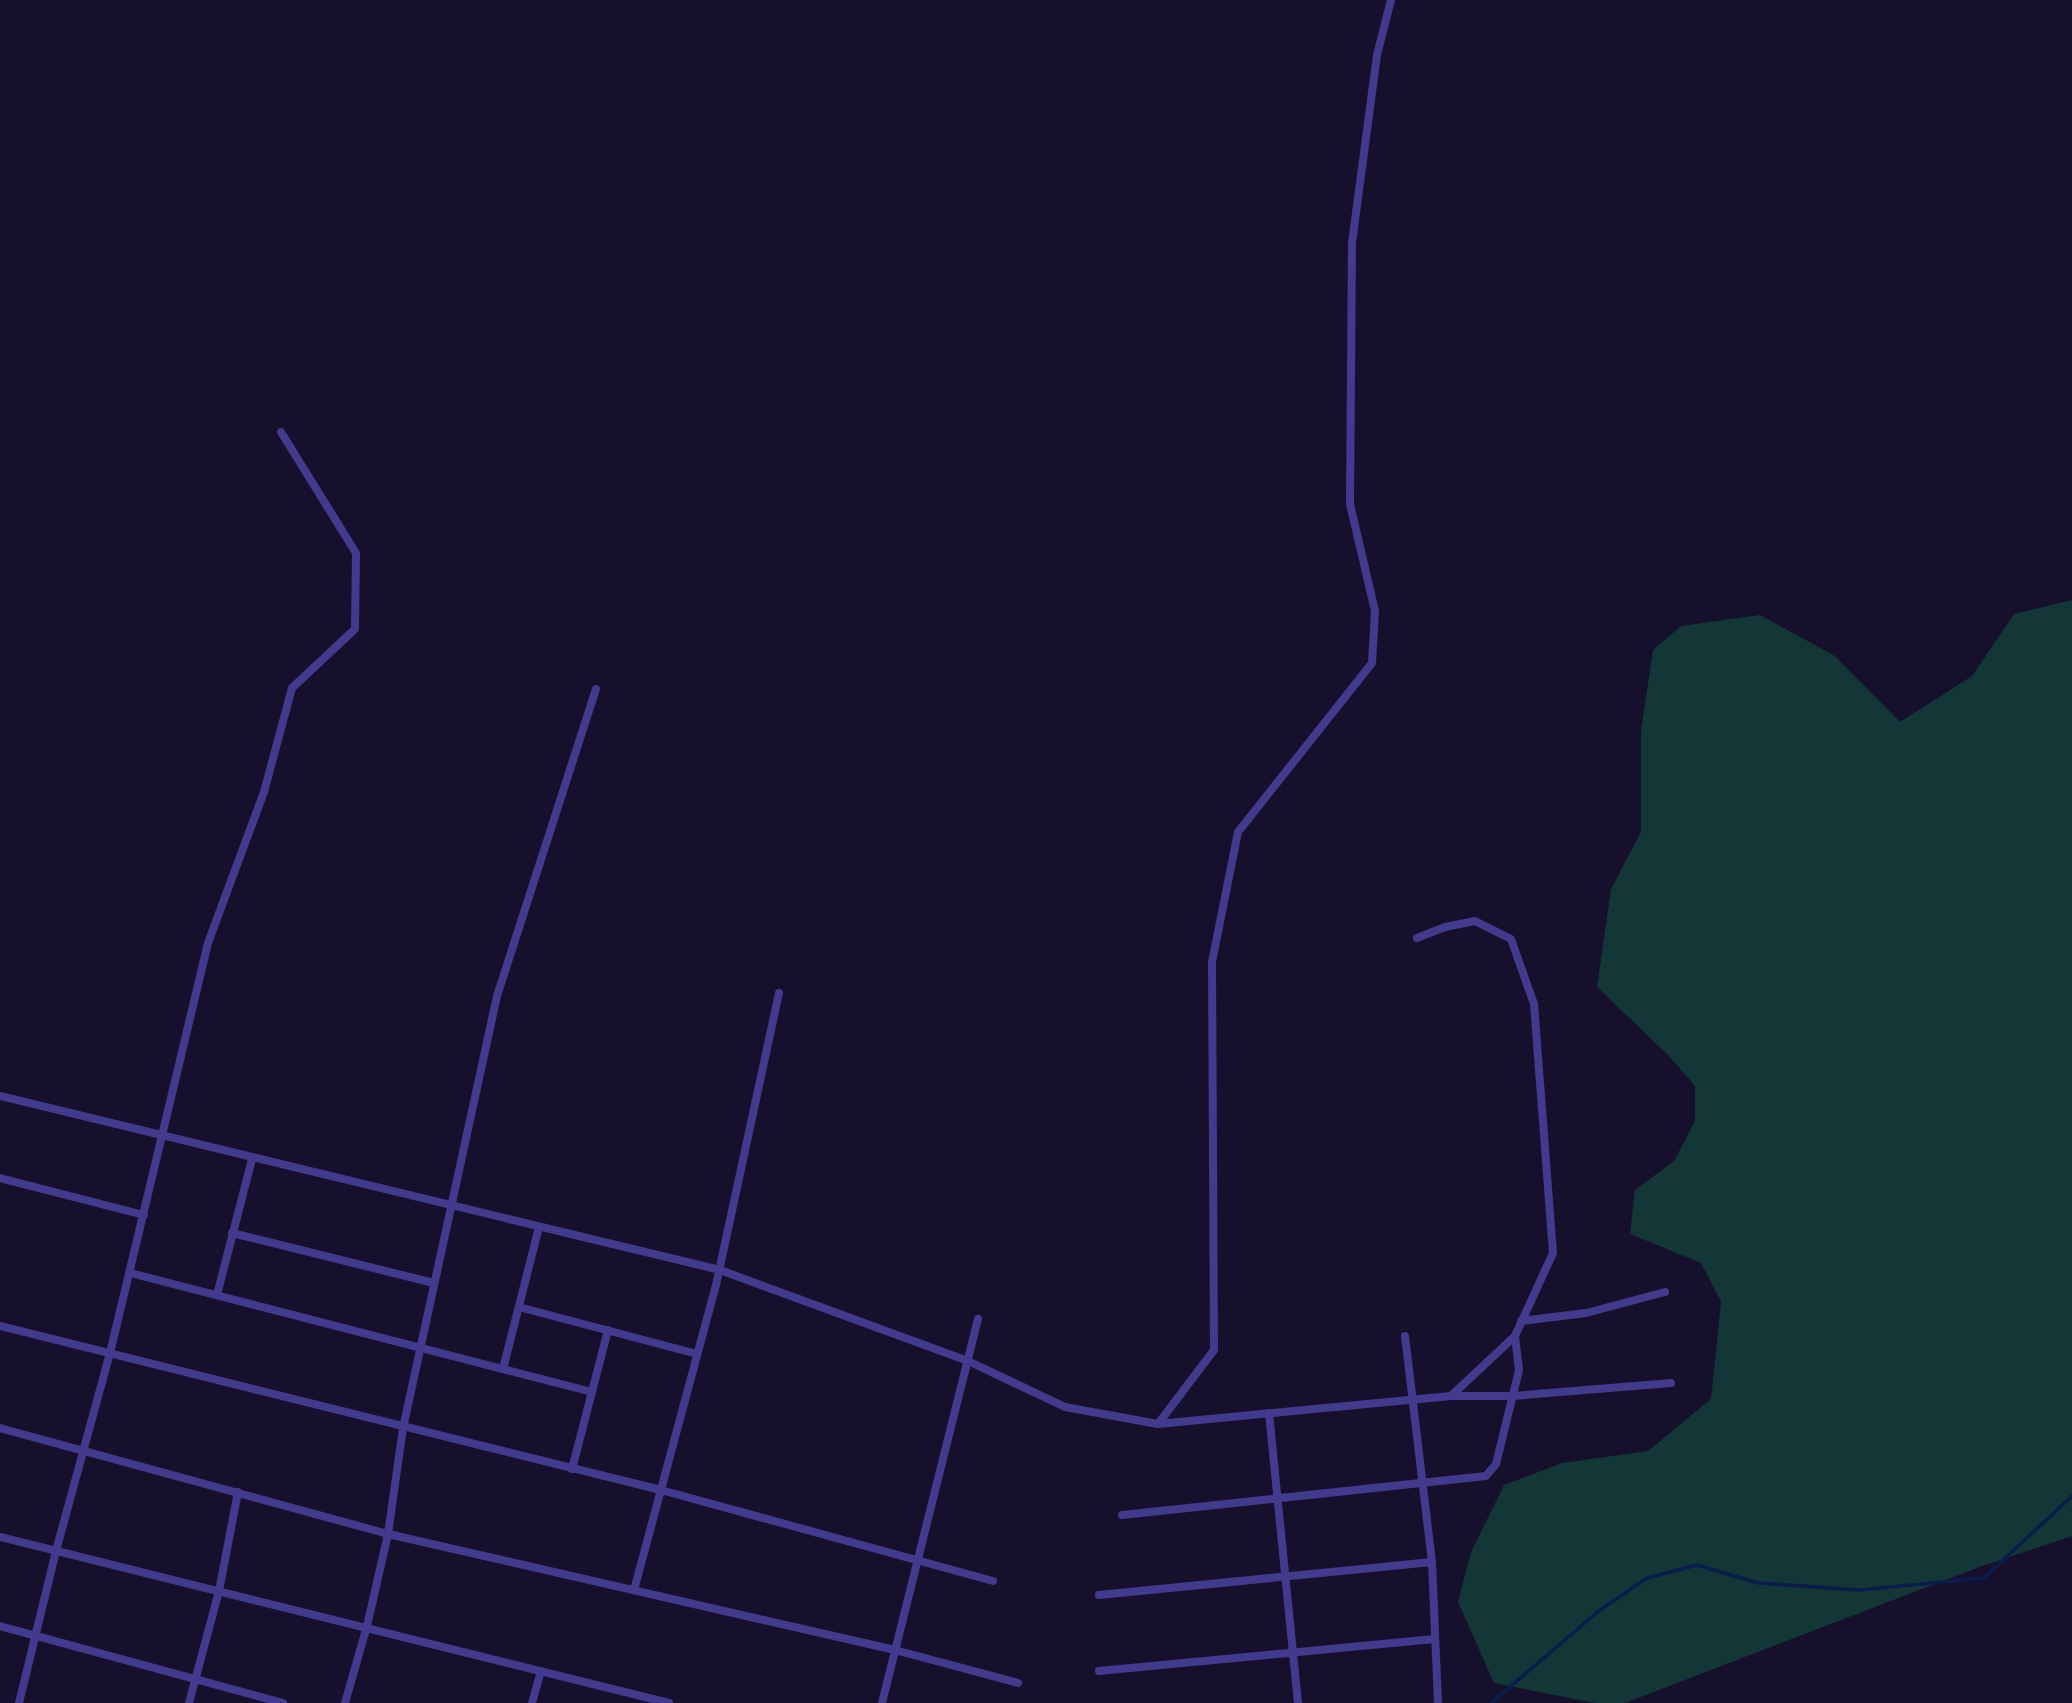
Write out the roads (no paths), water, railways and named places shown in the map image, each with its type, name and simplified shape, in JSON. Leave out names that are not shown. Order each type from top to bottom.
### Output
[{"type":"street","points":[[1158,1424],[1213,1350],[1212,962],[1238,832],[1372,663],[1375,611],[1350,504],[1352,243],[1377,55],[1391,0]]},
{"type":"street","points":[[19,1703],[56,1551],[110,1353],[208,943],[264,792],[292,688],[355,629],[356,553],[281,432]]},
{"type":"street","points":[[345,1703],[367,1626],[388,1534],[403,1428],[497,996],[596,689]]},
{"type":"street","points":[[1417,938],[1445,927],[1475,921],[1511,939],[1534,1004],[1553,1253],[1515,1336],[1451,1395]]},
{"type":"street","points":[[634,1590],[720,1270],[779,993]]},
{"type":"street","points":[[0,1096],[163,1138],[720,1270],[968,1361],[1065,1407],[1158,1424],[1451,1395],[1513,1396],[1671,1383]]},
{"type":"street","points":[[216,1295],[252,1159]]},
{"type":"street","points":[[0,1178],[144,1216]]},
{"type":"street","points":[[503,1369],[539,1227]]},
{"type":"street","points":[[233,1233],[433,1283]]},
{"type":"street","points":[[130,1272],[592,1392]]},
{"type":"street","points":[[1521,1321],[1586,1313],[1665,1292]]},
{"type":"street","points":[[519,1307],[697,1354]]},
{"type":"street","points":[[882,1703],[978,1319]]},
{"type":"street","points":[[0,1326],[661,1490],[993,1581]]},
{"type":"street","points":[[572,1469],[608,1330]]},
{"type":"street","points":[[1405,1336],[1432,1562],[1437,1703]]},
{"type":"street","points":[[1122,1515],[1486,1476],[1496,1464],[1519,1370],[1515,1336]]},
{"type":"street","points":[[1269,1413],[1298,1703]]},
{"type":"street","points":[[0,1428],[388,1534],[895,1650],[1018,1683]]},
{"type":"street","points":[[189,1703],[219,1591],[238,1492]]},
{"type":"street","points":[[0,1537],[669,1703]]},
{"type":"street","points":[[1099,1595],[1432,1562]]},
{"type":"street","points":[[0,1626],[284,1703]]},
{"type":"street","points":[[1099,1671],[1434,1639]]},
{"type":"street","points":[[532,1703],[541,1671]]},
{"type":"waterway","points":[[1491,1703],[1600,1610],[1647,1578],[1697,1565],[1758,1583],[1860,1590],[1984,1578],[2072,1496]]}]
